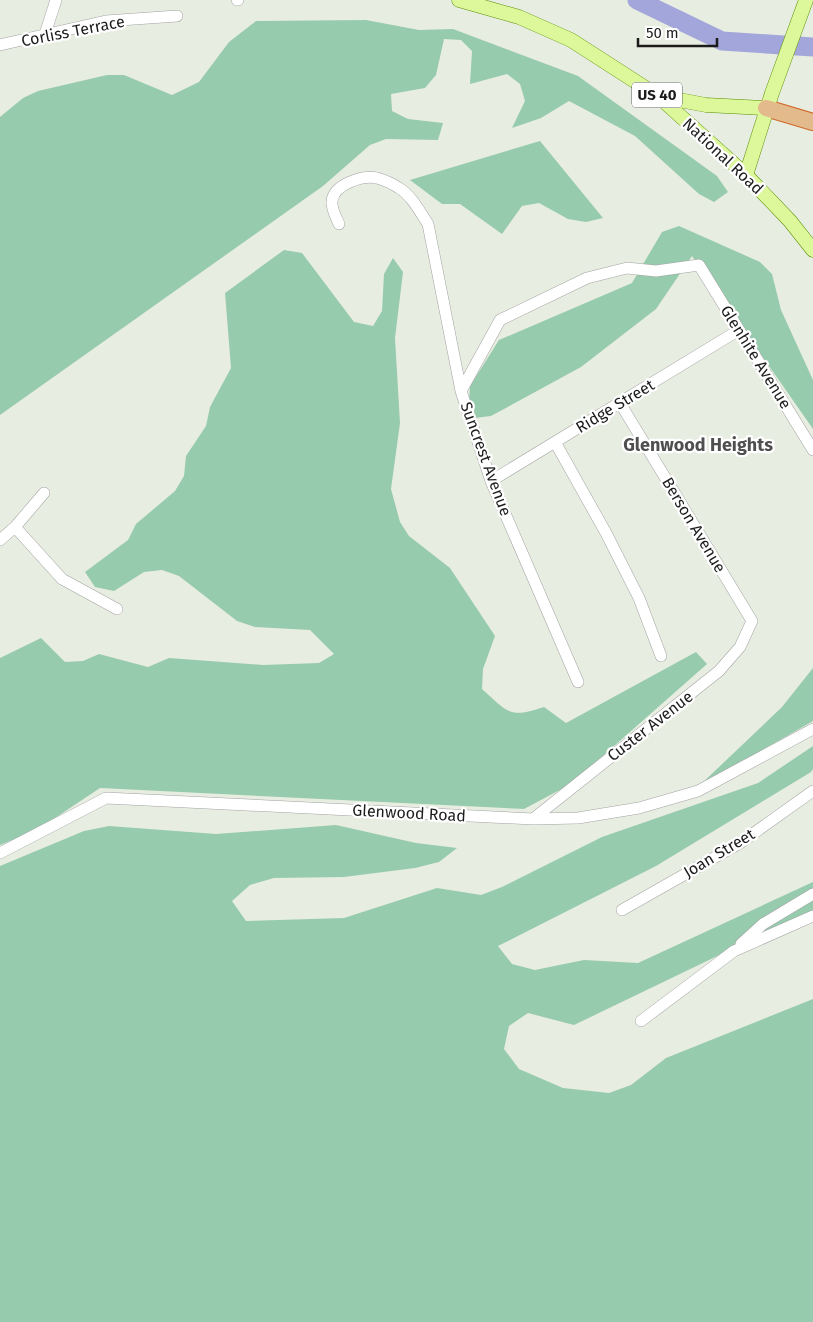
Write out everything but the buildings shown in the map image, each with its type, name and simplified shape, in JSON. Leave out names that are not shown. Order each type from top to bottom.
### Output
[{"type":"highway","points":[[769,101],[791,114],[813,122]]},
{"type":"main road","name":"National Road","points":[[459,0],[519,17],[572,40],[658,96],[746,174],[790,221],[813,250]]},
{"type":"main road","points":[[746,174],[769,101],[806,2]]},
{"type":"main road","points":[[658,96],[706,105],[769,101]]},
{"type":"street","points":[[46,34],[56,0]]},
{"type":"street","name":"Corliss Terrace","points":[[0,45],[106,21],[177,16]]},
{"type":"street","name":"Suncrest Avenue","points":[[338,224],[332,203],[334,195],[348,183],[361,179],[376,178],[400,188],[415,204],[428,224],[461,391],[491,481],[578,682]]},
{"type":"street","name":"Glenhite Avenue","points":[[461,391],[500,320],[586,278],[627,268],[656,271],[699,265],[813,450]]},
{"type":"street","name":"Ridge Street","points":[[491,481],[739,330]]},
{"type":"street","name":"Berson Avenue","points":[[620,403],[752,621]]},
{"type":"street","points":[[555,442],[606,533],[638,598],[661,656]]},
{"type":"street","points":[[0,540],[15,527],[44,493]]},
{"type":"street","points":[[15,527],[62,580],[117,609]]},
{"type":"street","name":"Custer Avenue","points":[[534,819],[719,671],[740,647],[752,621]]},
{"type":"street","name":"Glenwood Road","points":[[0,852],[106,798],[534,819],[578,818],[631,810],[698,791],[813,729]]},
{"type":"street","name":"Joan Street","points":[[622,910],[740,843],[813,791]]},
{"type":"street","points":[[641,1021],[734,951],[763,924],[813,894]]},
{"type":"street","points":[[734,951],[813,916]]},
{"type":"green space","points":[[366,20],[419,30],[453,29],[578,76],[717,176],[728,192],[714,202],[699,194],[635,136],[569,101],[541,118],[512,128],[525,101],[520,84],[507,74],[470,84],[472,51],[461,40],[444,39],[436,75],[425,88],[391,94],[392,111],[408,119],[443,123],[438,140],[386,139],[370,145],[323,186],[0,415],[0,117],[23,98],[38,91],[107,75],[124,75],[172,95],[199,82],[229,42],[256,21]]},
{"type":"green space","points":[[540,141],[603,218],[586,222],[568,219],[539,203],[522,206],[502,234],[460,204],[442,204],[410,180]]},
{"type":"green space","points":[[679,226],[760,262],[772,274],[781,310],[813,380],[813,429],[692,256],[656,309],[581,367],[491,416],[474,418],[469,402],[470,386],[499,340],[632,283],[662,232]]},
{"type":"green space","points":[[284,250],[302,253],[354,322],[373,326],[382,311],[384,274],[393,258],[403,272],[395,338],[400,423],[391,489],[400,522],[409,536],[450,568],[495,636],[483,669],[482,689],[510,711],[516,713],[544,707],[566,723],[696,652],[707,664],[571,784],[524,809],[100,788],[37,830],[0,845],[0,658],[41,638],[65,662],[83,661],[99,654],[148,667],[169,658],[263,665],[319,663],[334,654],[310,630],[255,627],[237,621],[179,576],[162,570],[144,572],[114,591],[95,587],[85,572],[128,540],[136,524],[175,491],[184,476],[186,456],[206,426],[210,407],[231,368],[225,293]]},
{"type":"green space","points":[[813,668],[813,721],[698,787],[782,707]]},
{"type":"green space","points":[[813,746],[813,769],[811,772],[656,866],[498,946],[512,964],[535,970],[584,960],[638,963],[813,882],[813,910],[574,1025],[528,1013],[509,1026],[504,1049],[519,1069],[563,1088],[609,1093],[631,1085],[666,1058],[813,999],[813,1322],[0,1322],[0,866],[84,831],[109,826],[216,834],[336,825],[416,843],[457,848],[439,862],[415,868],[344,877],[274,878],[250,885],[232,901],[246,921],[344,918],[437,888],[481,895],[502,887],[602,837],[758,783]]},
{"type":"waterway","points":[[637,0],[722,41],[813,47]]},
{"type":"district","name":"Glenwood Heights","points":[[698,445]]}]
